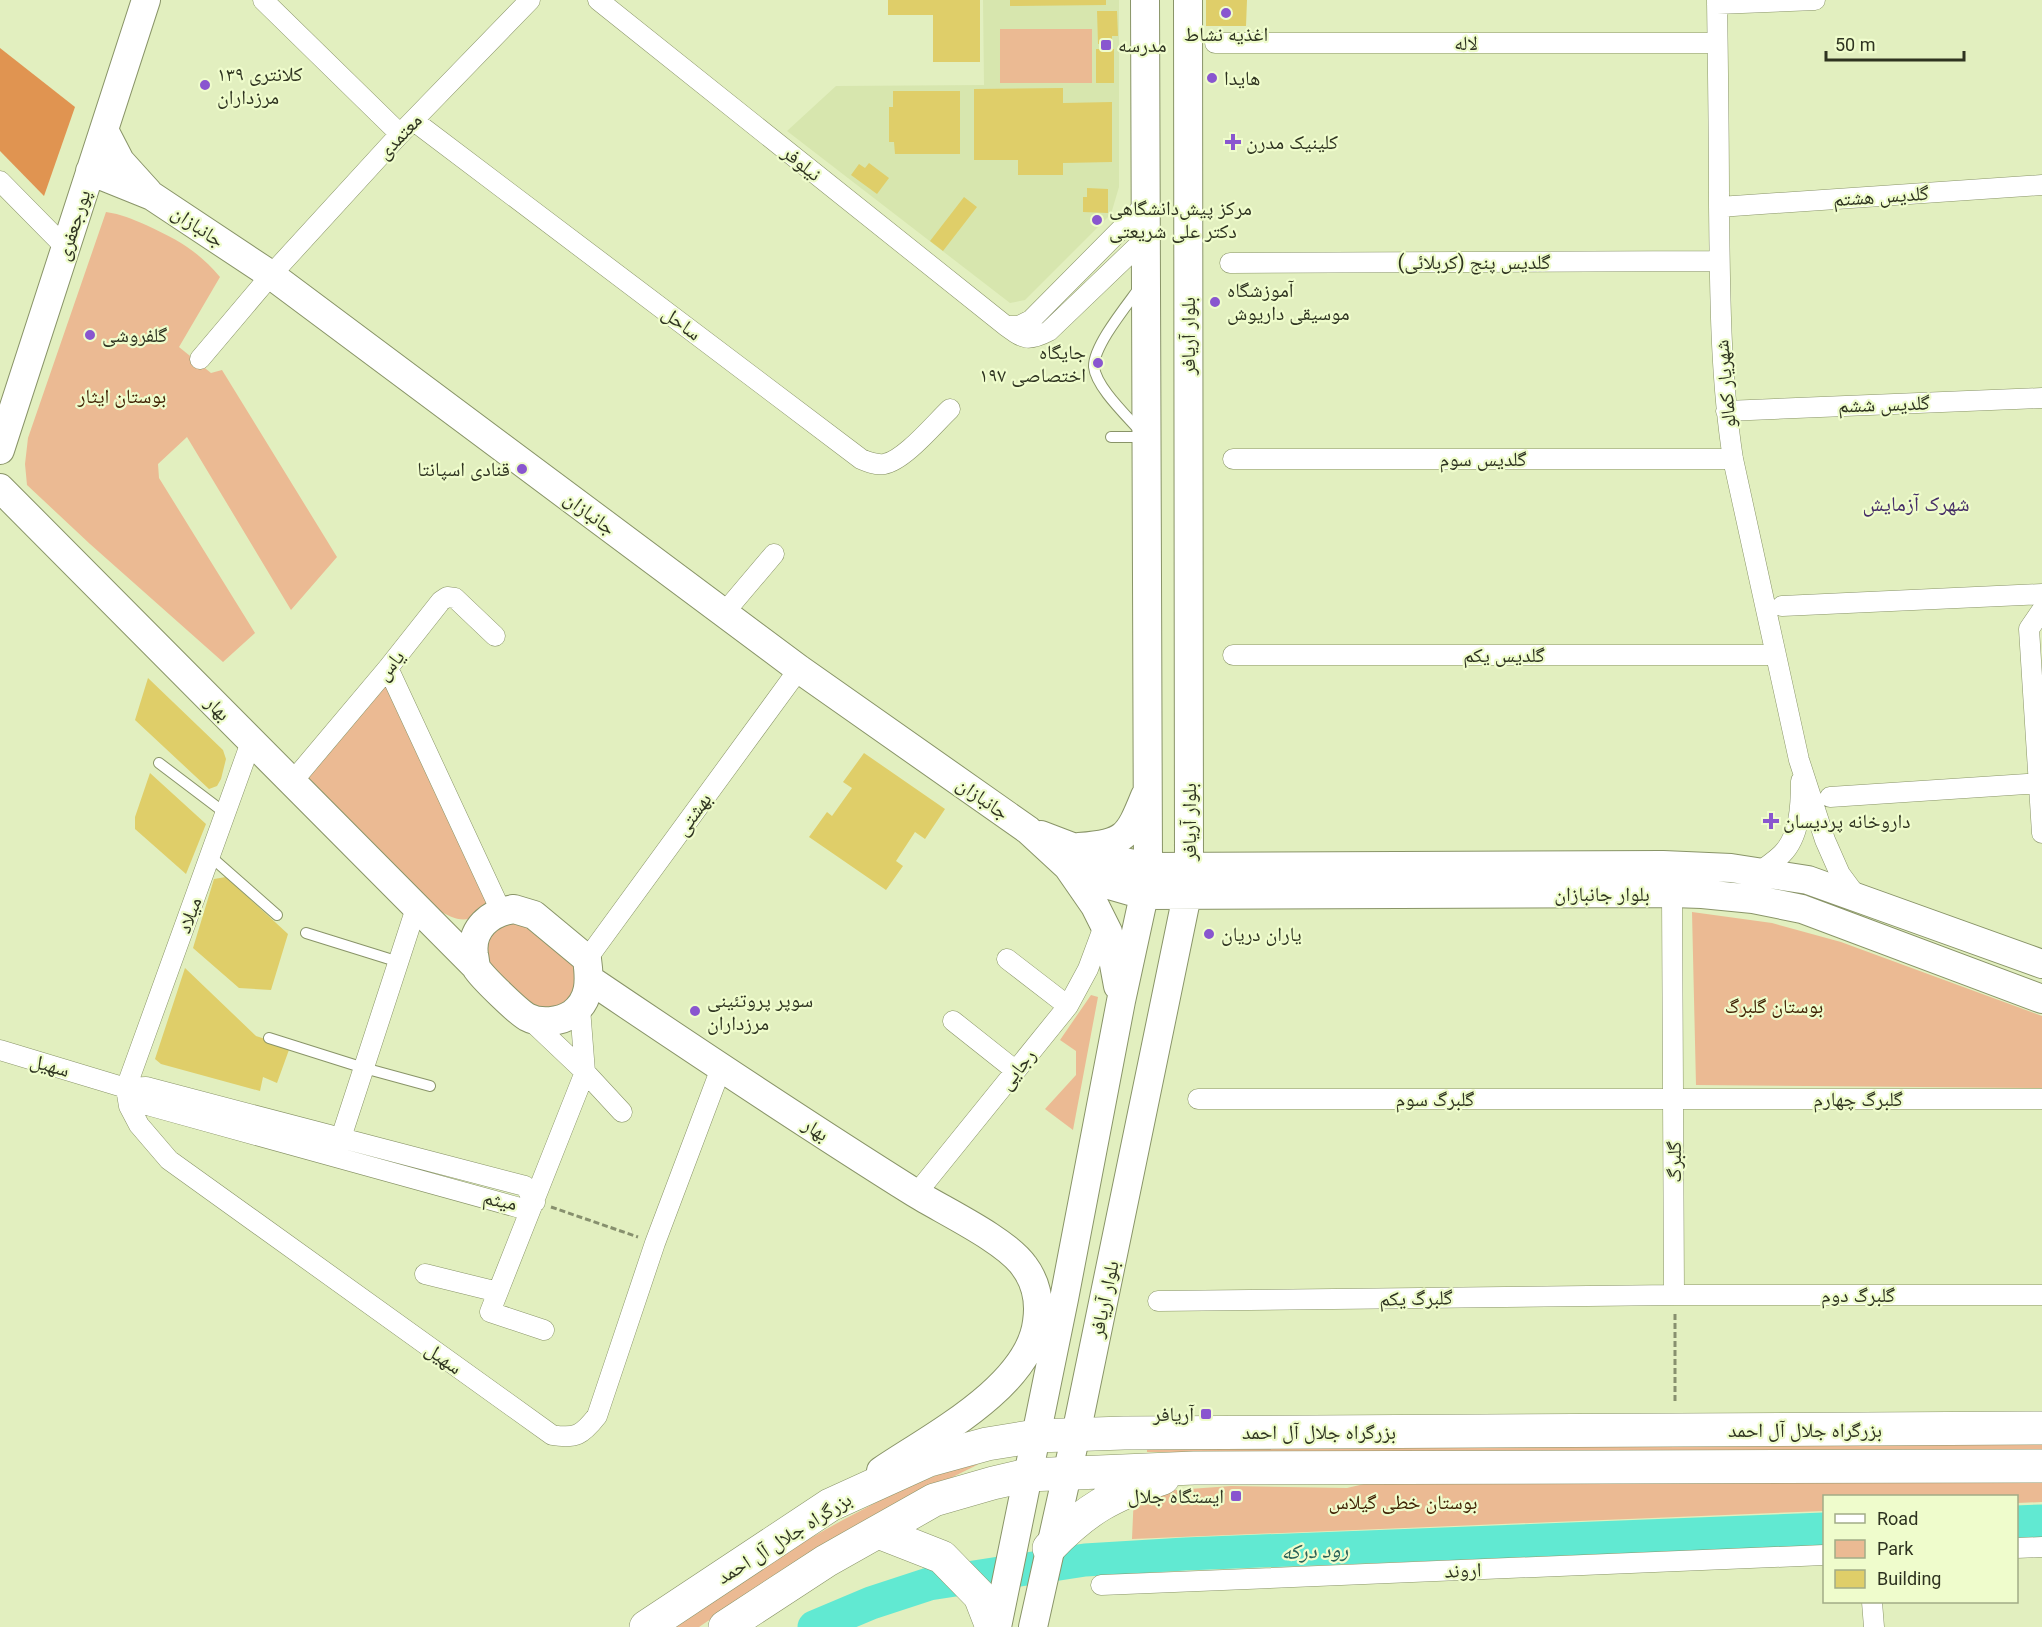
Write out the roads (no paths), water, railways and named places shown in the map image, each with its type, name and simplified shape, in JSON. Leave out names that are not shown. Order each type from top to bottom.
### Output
[{"type":"highway","name":"بزرگراه جلال آل احمد","points":[[646,1627],[830,1506],[929,1460],[987,1444],[1036,1436],[2042,1428]]},
{"type":"highway","name":"بزرگراه جلال آل احمد","points":[[725,1627],[826,1561],[934,1500],[1028,1475],[1194,1468],[2042,1466]]},
{"type":"highway","points":[[1049,1548],[1086,1513],[1107,1499],[1194,1468]]},
{"type":"highway","points":[[878,1532],[942,1557],[991,1596],[992,1627]]},
{"type":"highway","points":[[683,1603],[699,1607],[707,1622],[706,1627]]},
{"type":"main road","name":"پورجعفری","points":[[0,450],[146,0]]},
{"type":"main road","name":"بلوار آریافر","points":[[997,1627],[991,1596],[1013,1544],[1028,1475],[1080,1221],[1120,1001],[1146,881],[1148,789],[1145,0]]},
{"type":"main road","name":"بلوار آریافر","points":[[1035,1615],[1076,1434],[1187,895],[1189,867],[1188,0]]},
{"type":"main road","name":"جانبازان","points":[[104,130],[120,161],[152,196]]},
{"type":"main road","name":"جانبازان","points":[[90,171],[152,196],[271,275],[799,669],[1028,830],[1071,856],[1096,856],[1146,881]]},
{"type":"main road","name":"بهار","points":[[0,488],[476,967]]},
{"type":"main road","points":[[1120,1001],[1114,953],[1108,932],[1071,856],[1124,836],[1138,814],[1148,789]]},
{"type":"main road","name":"بلوار جانبازان","points":[[1146,881],[1189,867],[1663,865],[1759,872],[1808,880],[2042,963]]},
{"type":"main road","points":[[1802,909],[1808,880]]},
{"type":"main road","name":"بلوار جانبازان","points":[[1146,881],[1187,895],[1672,893],[1753,898],[1802,909],[2042,999]]},
{"type":"main road","points":[[436,927],[467,929],[490,919],[514,909],[534,915],[588,969],[586,996],[580,1008],[567,1017],[555,1021],[541,1021],[528,1017],[495,988],[476,967],[473,949],[474,938],[490,919]]},
{"type":"main road","name":"بهار","points":[[588,969],[721,1068],[916,1194],[1003,1245],[1024,1265],[1034,1284],[1039,1305],[1035,1335],[1027,1352],[1006,1381],[968,1414],[830,1506]]},
{"type":"street","name":"ساحل","points":[[263,0],[407,127],[861,459],[878,464],[891,462],[903,454],[950,409]]},
{"type":"street","name":"معتمدی","points":[[200,359],[271,275],[407,127],[530,0]]},
{"type":"street","name":"نیلوفر","points":[[598,0],[1023,338],[1031,339],[1049,331],[1146,238]]},
{"type":"street","points":[[1717,2],[1815,0]]},
{"type":"street","name":"شهریار کمالو","points":[[1717,2],[1718,261],[1726,411],[1733,459],[1799,760]]},
{"type":"street","name":"لاله","points":[[1215,43],[1717,42]]},
{"type":"street","points":[[0,181],[66,248]]},
{"type":"street","name":"گلدیس هشتم","points":[[1719,207],[2042,185]]},
{"type":"street","points":[[1006,326],[1019,326],[1031,320],[1146,204]]},
{"type":"street","name":"گلدیس پنج (کربلائی)","points":[[1230,263],[1718,261]]},
{"type":"street","name":"گلدیس ششم","points":[[1726,411],[2042,399]]},
{"type":"street","name":"گلدیس سوم","points":[[1233,459],[1733,459]]},
{"type":"street","points":[[724,614],[774,554]]},
{"type":"street","points":[[1782,606],[2042,594]]},
{"type":"street","name":"یاس","points":[[292,782],[441,601],[447,597],[455,598],[495,636]]},
{"type":"street","points":[[2042,610],[2029,629],[2042,833]]},
{"type":"street","name":"گلدیس یکم","points":[[1233,655],[1775,655]]},
{"type":"street","points":[[388,668],[490,919]]},
{"type":"street","name":"بهشتی","points":[[588,969],[799,669]]},
{"type":"street","name":"میلاد","points":[[126,1088],[251,742]]},
{"type":"street","points":[[1759,872],[1782,854],[1791,842],[1800,806],[1799,760]]},
{"type":"street","points":[[1799,760],[1825,840],[1840,874],[1858,898]]},
{"type":"street","points":[[1830,797],[2040,783]]},
{"type":"street","name":"گلبرگ","points":[[1672,893],[1674,1294]]},
{"type":"street","points":[[338,1147],[416,908]]},
{"type":"street","name":"رجایی","points":[[916,1194],[1068,1006],[1088,969],[1101,934]]},
{"type":"street","points":[[1007,959],[1068,1006]]},
{"type":"street","points":[[544,1330],[490,1312],[585,1072],[580,1008]]},
{"type":"street","points":[[528,1017],[585,1072],[622,1112]]},
{"type":"street","points":[[952,1021],[1016,1071]]},
{"type":"street","name":"سهیل","points":[[0,1050],[126,1088],[129,1106],[140,1125],[169,1160],[552,1435],[568,1438],[585,1431],[597,1416],[655,1243],[721,1068]]},
{"type":"street","name":"میثم","points":[[126,1088],[140,1103],[525,1186],[535,1202]]},
{"type":"street","name":"گلبرگ سوم","points":[[1198,1099],[1673,1099]]},
{"type":"street","name":"گلبرگ چهارم","points":[[1673,1099],[2042,1099]]},
{"type":"street","points":[[425,1274],[498,1292]]},
{"type":"street","name":"گلبرگ دوم","points":[[1674,1294],[2042,1295]]},
{"type":"street","name":"گلبرگ یکم","points":[[1158,1301],[1674,1294]]},
{"type":"street","points":[[2018,1548],[2042,1547]]},
{"type":"street","name":"اروند","points":[[1101,1585],[1823,1556]]},
{"type":"street","points":[[1872,1603],[1874,1627]]},
{"type":"lane","points":[[1146,279],[1111,326],[1097,354],[1094,368],[1105,392],[1146,437]]},
{"type":"lane","points":[[1111,437],[1146,437]]},
{"type":"lane","points":[[159,763],[225,813]]},
{"type":"lane","points":[[210,856],[277,915]]},
{"type":"lane","points":[[306,933],[399,962]]},
{"type":"lane","points":[[269,1038],[430,1086]]},
{"type":"waterway","name":"رود درکه","points":[[2018,1522],[2042,1521]]},
{"type":"waterway","name":"رود درکه","points":[[814,1627],[871,1603],[929,1584],[1085,1560],[1185,1554],[1823,1529]]},
{"type":"place","name":"اغذیه نشاط","points":[[1226,13]]},
{"type":"place","name":"مدرسه","points":[[1106,45]]},
{"type":"place","name":"هایدا","points":[[1212,78]]},
{"type":"place","name":"کلانتری ۱۳۹ مرزداران","points":[[205,85]]},
{"type":"place","name":"کلینیک مدرن","points":[[1233,142]]},
{"type":"place","name":"مرکز پیش‌دانشگاهی دکتر علی شریعتی","points":[[1097,220]]},
{"type":"place","name":"آموزشگاه موسیقی داریوش","points":[[1215,302]]},
{"type":"place","name":"گلفروشی","points":[[90,335]]},
{"type":"place","name":"جایگاه اختصاصی ۱۹۷","points":[[1098,363]]},
{"type":"place","name":"قنادی اسپانتا","points":[[522,469]]},
{"type":"place","name":"داروخانه پردیسان","points":[[1771,821]]},
{"type":"place","name":"یاران دریان","points":[[1209,934]]},
{"type":"place","name":"سوپر پروتئینی مرزداران","points":[[695,1011]]},
{"type":"place","name":"آریافر","points":[[1206,1414]]},
{"type":"place","name":"ایستگاه جلال","points":[[1236,1496]]},
{"type":"district","name":"شهرک آزمایش","points":[[1916,504]]},
{"type":"park label","name":"بوستان ایثار","points":[[122,396]]},
{"type":"park label","name":"بوستان گلبرگ","points":[[1774,1006]]},
{"type":"park label","name":"بوستان خطی گیلاس","points":[[1403,1502]]}]
